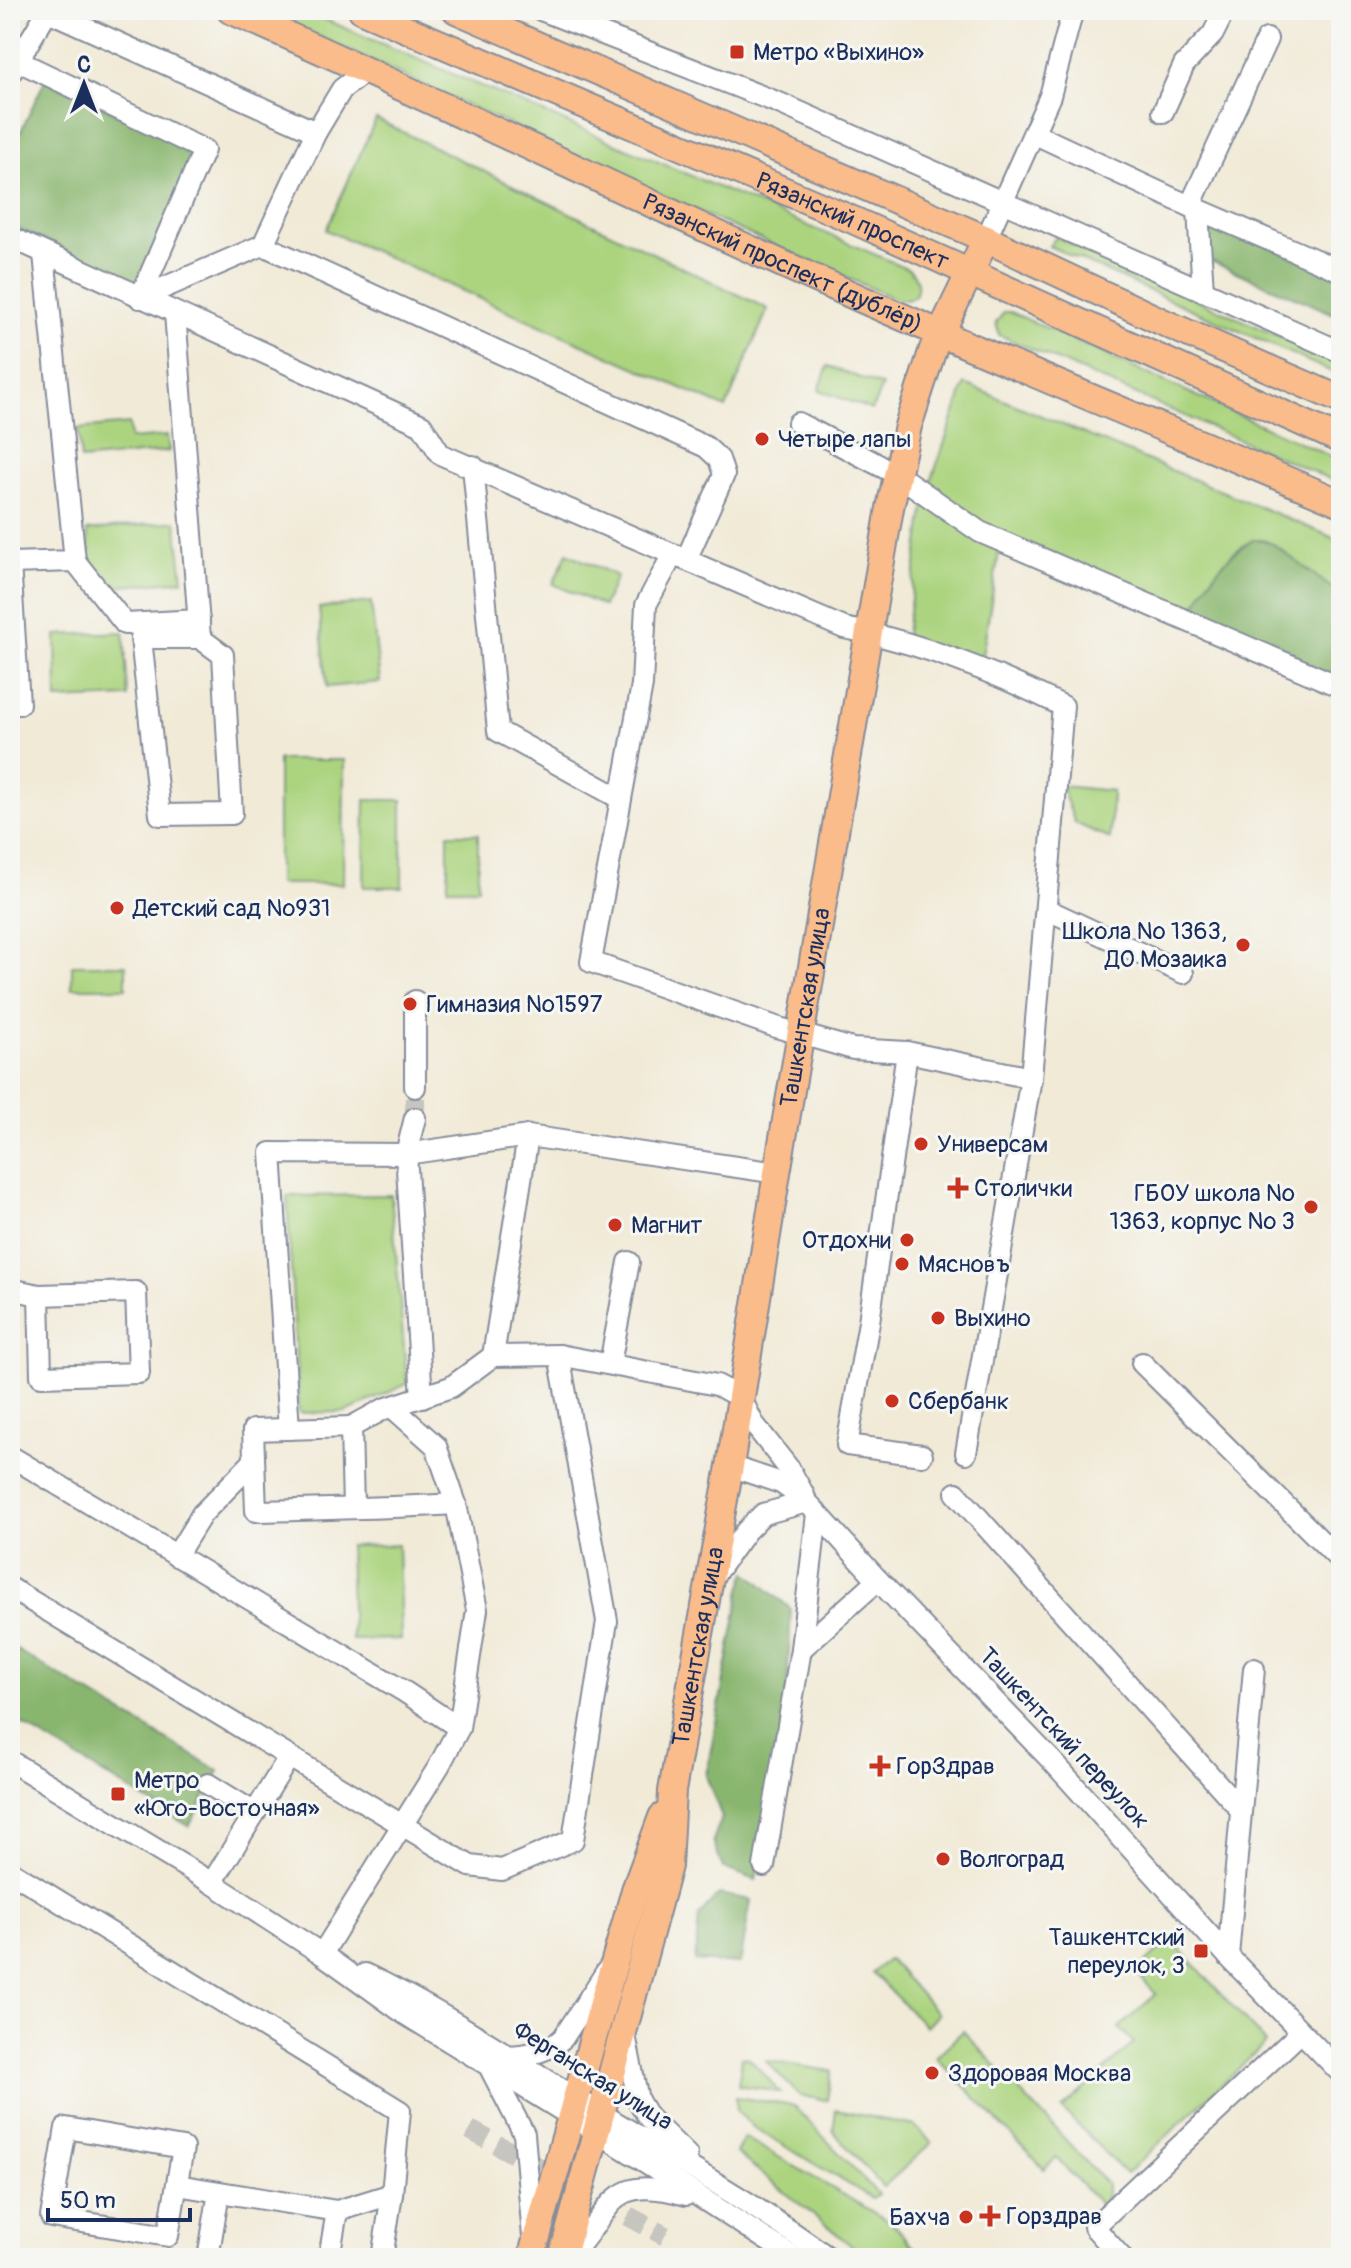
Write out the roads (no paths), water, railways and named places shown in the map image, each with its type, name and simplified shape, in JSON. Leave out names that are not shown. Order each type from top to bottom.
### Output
[{"type":"main road","name":"Рязанский проспект (дублёр)","points":[[230,10],[941,334],[1341,503]]},
{"type":"main road","name":"Рязанский проспект","points":[[362,10],[970,272],[1341,440]]},
{"type":"main road","name":"Рязанский проспект","points":[[456,10],[986,239],[1169,325],[1341,400]]},
{"type":"main road","name":"Ташкентская улица","points":[[565,2258],[668,1866],[672,1791],[730,1466],[869,632],[908,426],[941,334],[986,239]]},
{"type":"main road","name":"Ташкентская улица","points":[[532,2254],[635,1890],[672,1791]]},
{"type":"street","points":[[140,298],[204,150],[14,68],[48,10],[316,132]]},
{"type":"street","points":[[541,10],[779,103],[1341,352]]},
{"type":"street","points":[[986,239],[1035,134],[1057,73],[1073,10]]},
{"type":"street","points":[[1163,112],[1184,65],[1213,34],[1225,10]]},
{"type":"street","points":[[1203,291],[1194,208],[1267,39]]},
{"type":"street","points":[[140,298],[263,245],[316,132],[342,89],[367,70]]},
{"type":"street","points":[[1035,134],[1194,208],[1341,271]]},
{"type":"street","points":[[10,237],[422,425],[440,454],[844,628],[869,632],[960,660],[1063,706],[1031,1078],[966,1453]]},
{"type":"street","points":[[263,245],[706,447],[719,459],[724,475],[679,557],[646,605],[642,685],[591,962],[853,1049],[907,1052],[1031,1078]]},
{"type":"street","points":[[44,254],[75,561],[125,624],[200,629]]},
{"type":"street","points":[[175,313],[200,629],[223,655],[232,814],[160,815],[141,638],[200,629]]},
{"type":"street","points":[[798,423],[898,475],[980,532],[1341,687]]},
{"type":"street","points":[[473,466],[498,731],[621,799]]},
{"type":"street","points":[[10,704],[19,704],[10,563],[75,561]]},
{"type":"street","points":[[1046,909],[1183,973]]},
{"type":"street","points":[[415,1001],[415,1087]]},
{"type":"street","points":[[907,1052],[869,1322],[847,1445],[922,1455]]},
{"type":"street","points":[[415,1118],[406,1154],[422,1397]]},
{"type":"street","points":[[493,1356],[528,1136]]},
{"type":"street","points":[[289,1429],[271,1153],[406,1154],[528,1136],[777,1173]]},
{"type":"street","points":[[610,1364],[629,1262]]},
{"type":"street","points":[[10,1289],[39,1295],[136,1292],[139,1373],[41,1376],[39,1295]]},
{"type":"street","points":[[10,1588],[470,1866],[502,1870],[573,1840],[607,1621],[559,1355]]},
{"type":"street","points":[[456,1504],[256,1511],[253,1430],[351,1427],[392,1407],[451,1387],[493,1356],[559,1355],[717,1385],[741,1398],[753,1423],[790,1470],[812,1508],[801,1649],[764,1866]]},
{"type":"street","points":[[1142,1363],[1341,1561]]},
{"type":"street","points":[[322,1954],[439,1766],[459,1728],[477,1610],[456,1504],[436,1446],[392,1407]]},
{"type":"street","points":[[351,1427],[353,1508]]},
{"type":"street","points":[[10,1456],[405,1692],[459,1728]]},
{"type":"street","points":[[176,1556],[202,1514],[254,1461]]},
{"type":"street","name":"Ташкентский переулок","points":[[730,1466],[781,1483],[812,1508],[1054,1763],[1228,1956],[1341,2073]]},
{"type":"street","points":[[956,1493],[1241,1810]]},
{"type":"street","points":[[709,1583],[746,1531],[763,1514],[812,1508]]},
{"type":"street","points":[[801,1649],[878,1580]]},
{"type":"street","points":[[1228,1956],[1254,1669]]},
{"type":"street","points":[[212,1883],[289,1757]]},
{"type":"street","name":"Ферганская улица","points":[[10,1761],[212,1883],[322,1954],[405,2014],[489,2066],[573,2107],[829,2258]]},
{"type":"street","points":[[208,1784],[255,1813]]},
{"type":"street","points":[[10,1871],[400,2111],[382,2258]]},
{"type":"street","name":"Ферганская улица","points":[[322,1954],[414,1997],[510,2056],[573,2107]]},
{"type":"street","points":[[510,2056],[540,2053],[563,2038],[616,1956]]},
{"type":"street","points":[[1122,2258],[1094,2227],[1301,2032]]},
{"type":"street","points":[[624,2034],[638,2100],[644,2111],[711,2191]]},
{"type":"street","points":[[489,2066],[524,2134],[532,2254]]},
{"type":"street","points":[[66,2128],[183,2148],[177,2185],[168,2236],[51,2217],[66,2128]]},
{"type":"street","points":[[177,2185],[337,2211],[392,2194]]},
{"type":"street","points":[[565,2258],[589,2237],[606,2207],[621,2192],[638,2187],[711,2191]]},
{"type":"street","name":"Ферганская улица","points":[[711,2191],[795,2258]]},
{"type":"street","points":[[208,2258],[219,2192]]},
{"type":"street","points":[[329,2258],[337,2211]]},
{"type":"tunnel","points":[[415,1087],[415,1118]]},
{"type":"tunnel","points":[[470,2130],[665,2236]]},
{"type":"place","name":"Метро «Выхино»","points":[[737,52]]},
{"type":"place","name":"Четыре лапы","points":[[762,439]]},
{"type":"place","name":"Детский сад №931","points":[[117,908]]},
{"type":"place","name":"Школа № 1363, ДО Мозаика","points":[[1243,945]]},
{"type":"place","name":"Гимназия №1597","points":[[410,1004]]},
{"type":"place","name":"Универсам","points":[[921,1144]]},
{"type":"place","name":"Столички","points":[[958,1188]]},
{"type":"place","name":"ГБОУ школа № 1363, корпус № 3","points":[[1311,1207]]},
{"type":"place","name":"Магнит","points":[[615,1225]]},
{"type":"place","name":"Отдохни","points":[[907,1240]]},
{"type":"place","name":"Мясновъ","points":[[902,1264]]},
{"type":"place","name":"Выхино","points":[[938,1318]]},
{"type":"place","name":"Сбербанк","points":[[892,1401]]},
{"type":"place","name":"ГорЗдрав","points":[[880,1766]]},
{"type":"place","name":"Метро «Юго-Восточная»","points":[[118,1794]]},
{"type":"place","name":"Волгоград","points":[[943,1859]]},
{"type":"place","name":"Ташкентский переулок, 3","points":[[1201,1951]]},
{"type":"place","name":"Здоровая Москва","points":[[932,2073]]},
{"type":"place","name":"Горздрав","points":[[990,2216]]},
{"type":"place","name":"Бахча","points":[[966,2217]]}]
